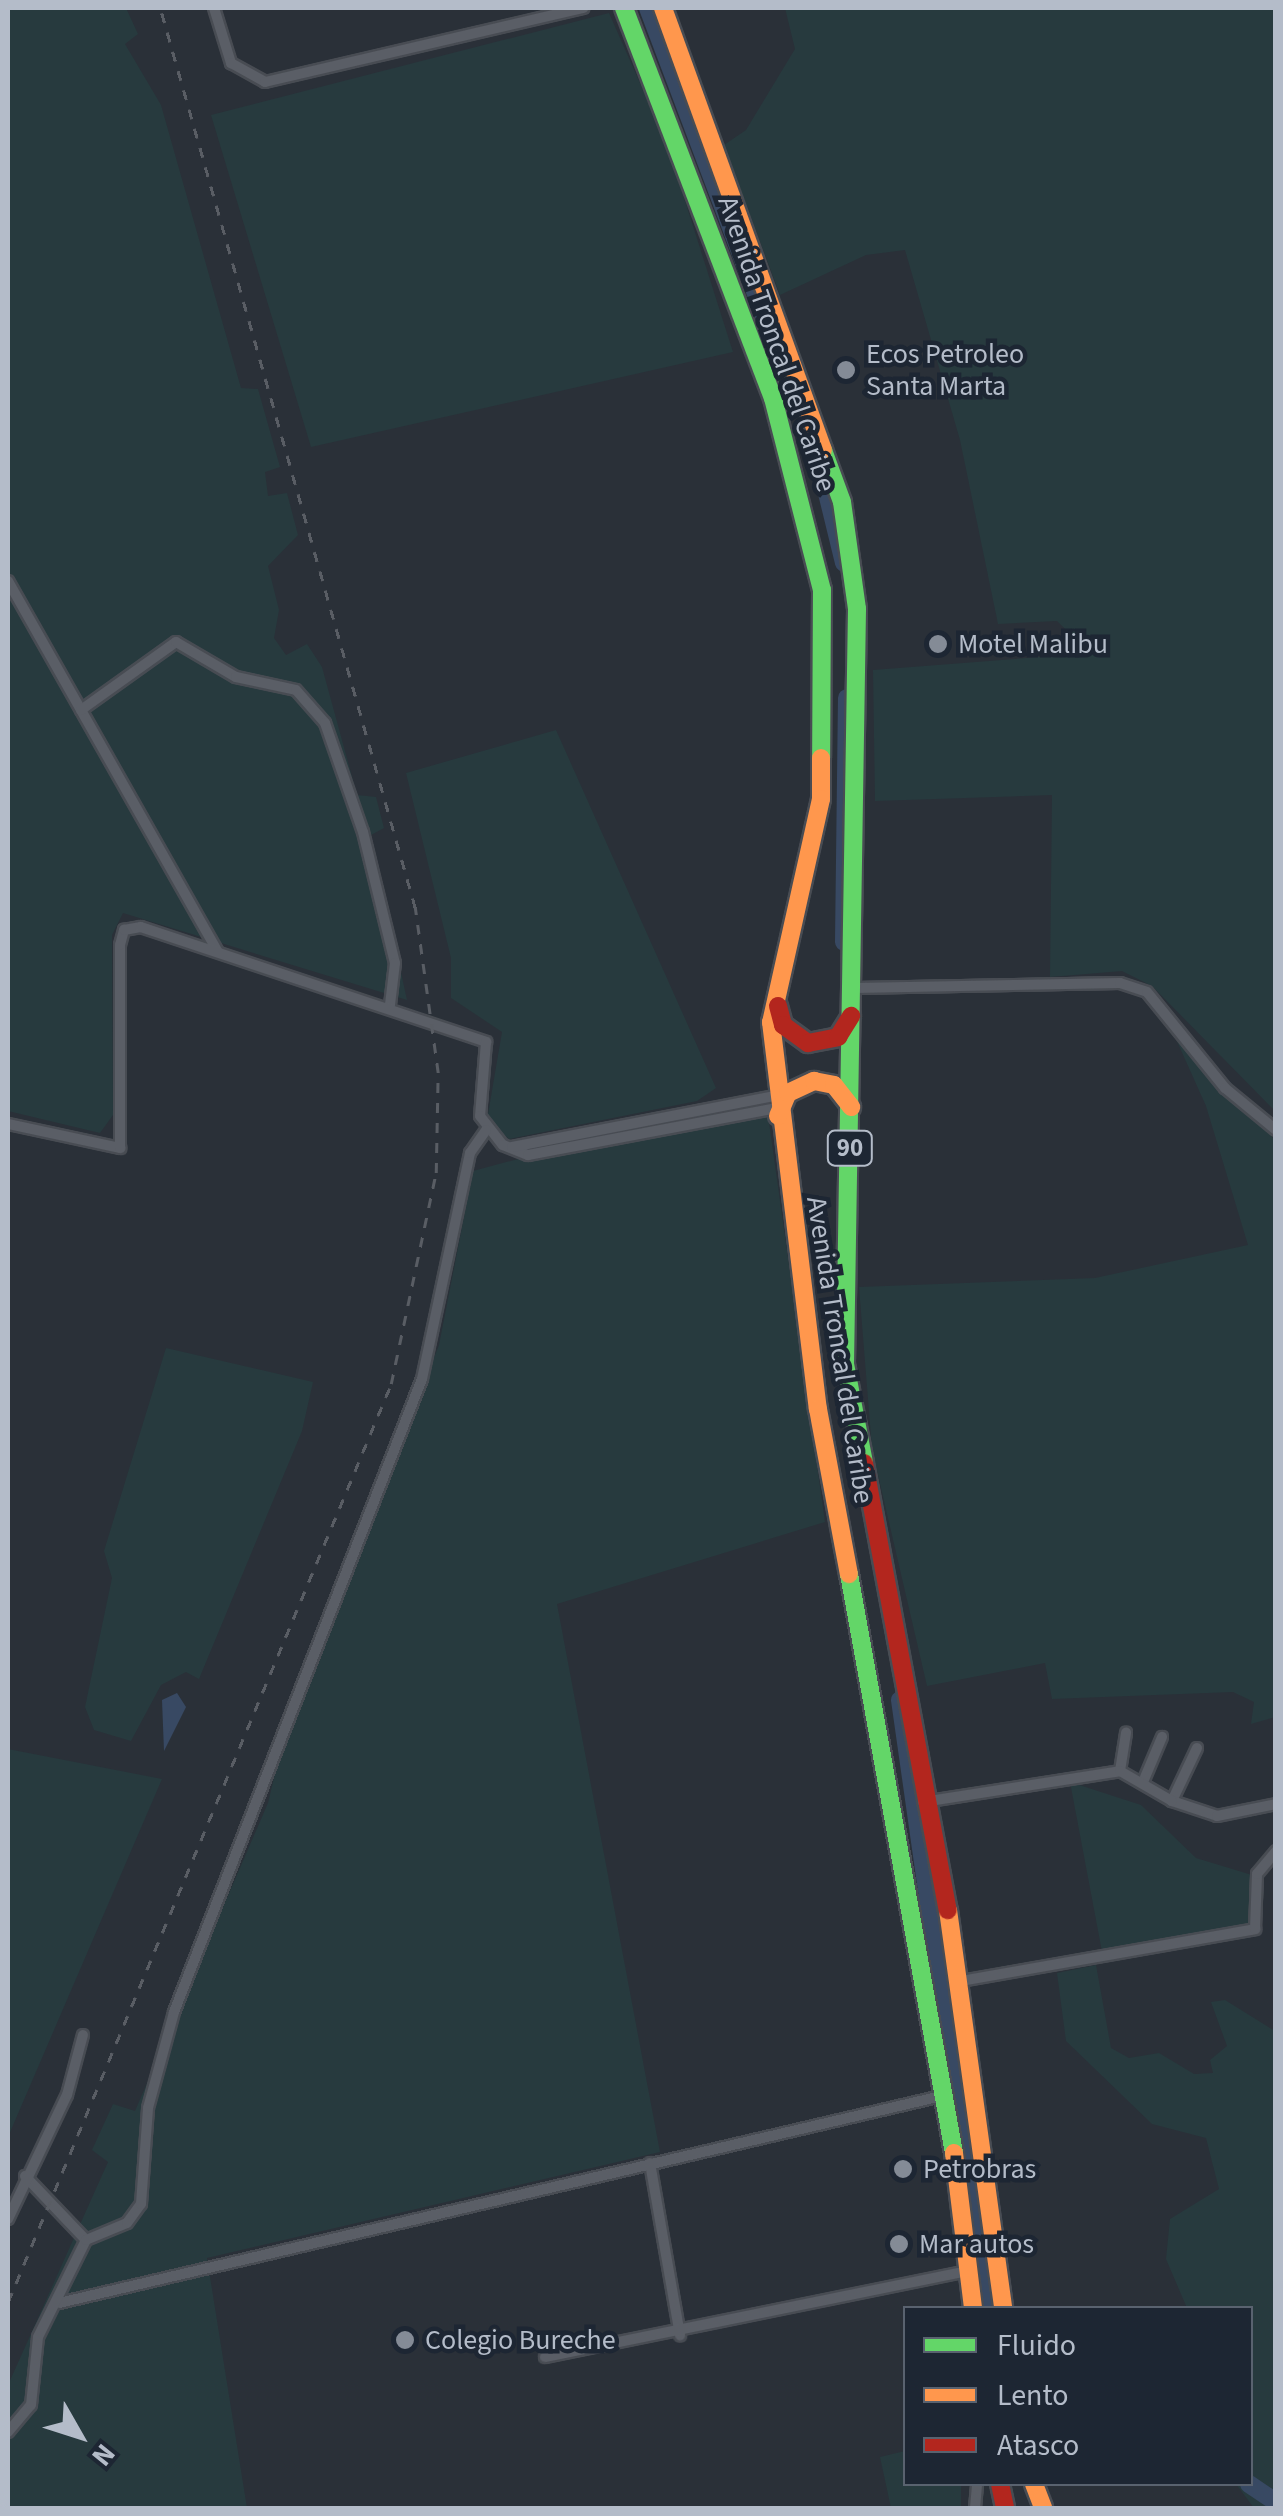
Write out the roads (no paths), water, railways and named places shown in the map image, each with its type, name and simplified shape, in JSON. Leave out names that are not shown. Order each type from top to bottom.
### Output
[{"type":"highway","name":"Avenida Troncal del Caribe","points":[[624,8],[773,398],[822,590],[820,799],[776,995],[776,1108],[818,1409],[946,2095],[973,2306]]},
{"type":"highway","name":"Avenida Troncal del Caribe","points":[[663,8],[842,502],[857,609],[855,988],[846,1364],[922,1802],[961,1981],[1003,2306]]},
{"type":"highway","points":[[776,995],[793,1037],[824,1044],[849,1025],[855,988]]},
{"type":"highway","points":[[776,1108],[788,1093],[814,1080],[834,1085],[852,1108]]},
{"type":"street","points":[[214,8],[231,63],[264,82],[557,11],[584,8]]},
{"type":"street","points":[[8,580],[217,951]]},
{"type":"street","points":[[81,710],[176,642],[236,677],[296,690],[325,723],[364,832],[395,963],[390,1005]]},
{"type":"street","points":[[8,1125],[120,1148],[124,930],[217,951],[390,1005],[486,1042],[486,1130],[470,1153],[422,1380],[174,2012],[148,2108],[140,2204],[127,2223],[86,2240],[35,2347],[31,2404],[8,2432]]},
{"type":"street","points":[[855,988],[1120,983],[1147,992],[1225,1088],[1276,1130]]},
{"type":"street","points":[[486,1130],[512,1147],[776,1108]]},
{"type":"street","points":[[1120,1771],[1126,1732]]},
{"type":"street","points":[[1143,1782],[1162,1737]]},
{"type":"street","points":[[1172,1801],[1197,1748]]},
{"type":"street","points":[[922,1802],[1120,1771],[1172,1801],[1217,1816],[1276,1804]]},
{"type":"street","points":[[961,1981],[1254,1929],[1257,1874],[1276,1851]]},
{"type":"street","points":[[8,2219],[25,2176],[67,2095],[83,2035]]},
{"type":"street","points":[[59,2302],[946,2095]]},
{"type":"street","points":[[650,2162],[680,2335]]},
{"type":"street","points":[[25,2176],[86,2240]]},
{"type":"street","points":[[546,2357],[680,2335],[968,2271]]},
{"type":"water","points":[[177,1693],[186,1707],[164,1751],[162,1700]]},
{"type":"waterway","points":[[648,8],[782,362]]},
{"type":"waterway","points":[[817,452],[844,563]]},
{"type":"waterway","points":[[844,942],[847,698]]},
{"type":"waterway","points":[[900,1700],[986,2306]]},
{"type":"waterway","points":[[1252,2486],[1276,2502]]},
{"type":"railway","points":[[8,2302],[391,1384],[436,1173],[438,1073],[415,908],[160,8]]},
{"type":"place","name":"Ecos Petroleo Santa Marta","points":[[846,370]]},
{"type":"place","name":"Motel Malibu","points":[[938,644]]},
{"type":"place","name":"Petrobras","points":[[903,2169]]},
{"type":"place","name":"Mar autos","points":[[899,2244]]},
{"type":"place","name":"Colegio Bureche","points":[[405,2340]]}]
